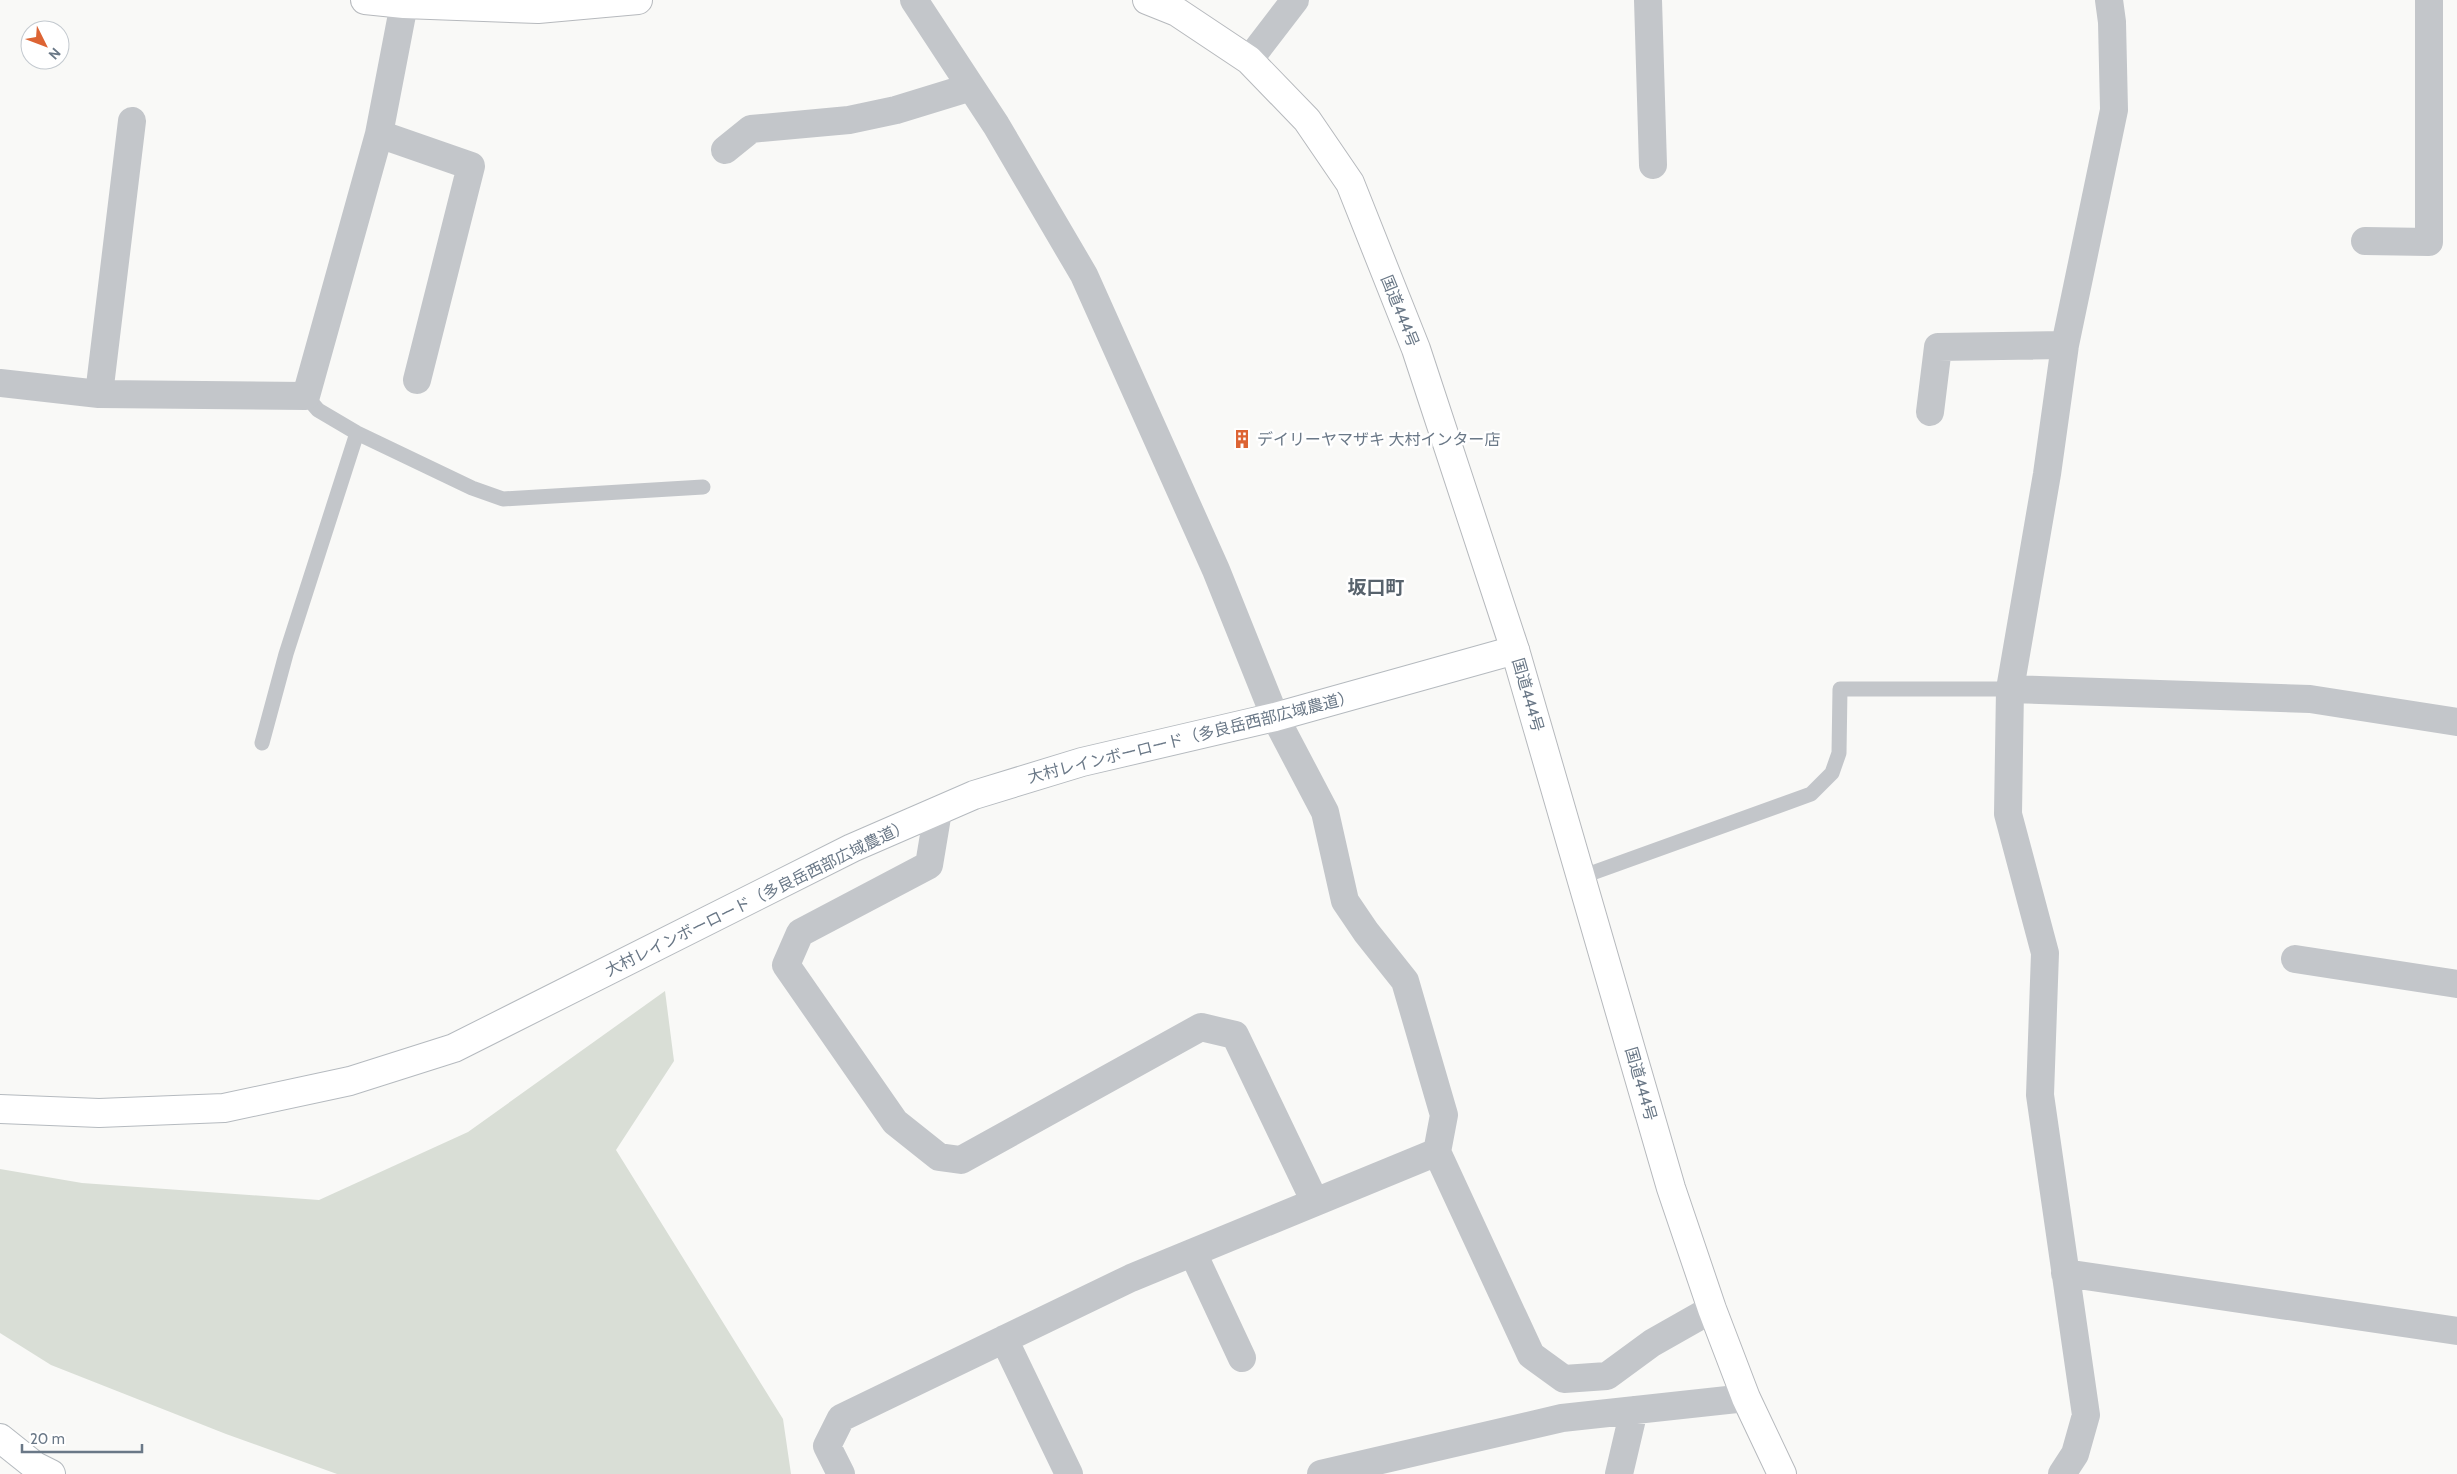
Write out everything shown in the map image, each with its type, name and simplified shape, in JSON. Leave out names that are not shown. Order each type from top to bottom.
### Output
[{"type":"main road","points":[[366,0],[404,4],[538,9],[591,2],[638,0]]},
{"type":"main road","name":"国道444号","points":[[1147,0],[1177,12],[1249,60],[1307,120],[1350,183],[1419,358],[1516,650],[1671,1188],[1712,1309],[1746,1398],[1782,1474]]},
{"type":"main road","name":"大村レインボーロード（多良岳西部広域農道）","points":[[0,1109],[99,1112],[224,1108],[350,1081],[454,1048],[852,848],[974,795],[1082,762],[1275,717],[1516,650]]},
{"type":"main road","points":[[0,1438],[35,1466],[50,1474]]},
{"type":"street","points":[[914,0],[971,87],[1084,274],[1216,570],[1275,717],[1325,812],[1345,901],[1366,932],[1405,981],[1444,1115],[1437,1152],[1531,1355],[1564,1379],[1607,1376],[1652,1343],[1712,1309]]},
{"type":"street","points":[[1249,60],[1295,0]]},
{"type":"street","points":[[1648,0],[1653,165]]},
{"type":"street","points":[[2062,1474],[2075,1454],[2086,1415],[2040,1095],[2046,953],[2008,814],[2010,690],[2047,474],[2065,345],[2114,110],[2112,22],[2109,0]]},
{"type":"street","points":[[2365,241],[2429,242],[2429,0]]},
{"type":"street","points":[[0,383],[99,394],[306,396],[379,134],[404,4]]},
{"type":"street","points":[[724,150],[751,129],[848,120],[896,110],[971,87]]},
{"type":"street","points":[[99,394],[132,121]]},
{"type":"street","points":[[379,134],[472,166],[417,380]]},
{"type":"street","points":[[1930,412],[1938,348],[2065,345]]},
{"type":"street","points":[[2010,690],[2310,699],[2457,722]]},
{"type":"street","points":[[938,811],[929,865],[800,933],[786,965],[895,1122],[939,1158],[961,1160],[1201,1027],[1235,1035],[1315,1202]]},
{"type":"street","points":[[2295,959],[2457,984]]},
{"type":"street","points":[[841,1474],[827,1446],[842,1418],[1131,1278],[1437,1152]]},
{"type":"street","points":[[1194,1253],[1242,1358]]},
{"type":"street","points":[[2065,1273],[2457,1331]]},
{"type":"street","points":[[1004,1339],[1069,1474]]},
{"type":"street","points":[[1321,1474],[1562,1418],[1746,1398]]},
{"type":"street","points":[[1619,1474],[1634,1410]]},
{"type":"lane","points":[[306,396],[318,410],[357,433],[472,488],[504,499],[703,487]]},
{"type":"lane","points":[[262,743],[286,654],[357,433]]},
{"type":"lane","points":[[1581,876],[1811,794],[1832,773],[1839,753],[1840,689],[2010,690]]},
{"type":"shaded area","points":[[665,991],[674,1061],[616,1150],[783,1419],[791,1474],[337,1474],[226,1434],[51,1365],[0,1333],[0,1169],[82,1183],[319,1200],[468,1132]]},
{"type":"place","name":"デイリーヤマザキ 大村インター店","points":[[1242,439]]},
{"type":"district","name":"坂口町","points":[[1376,587]]}]
